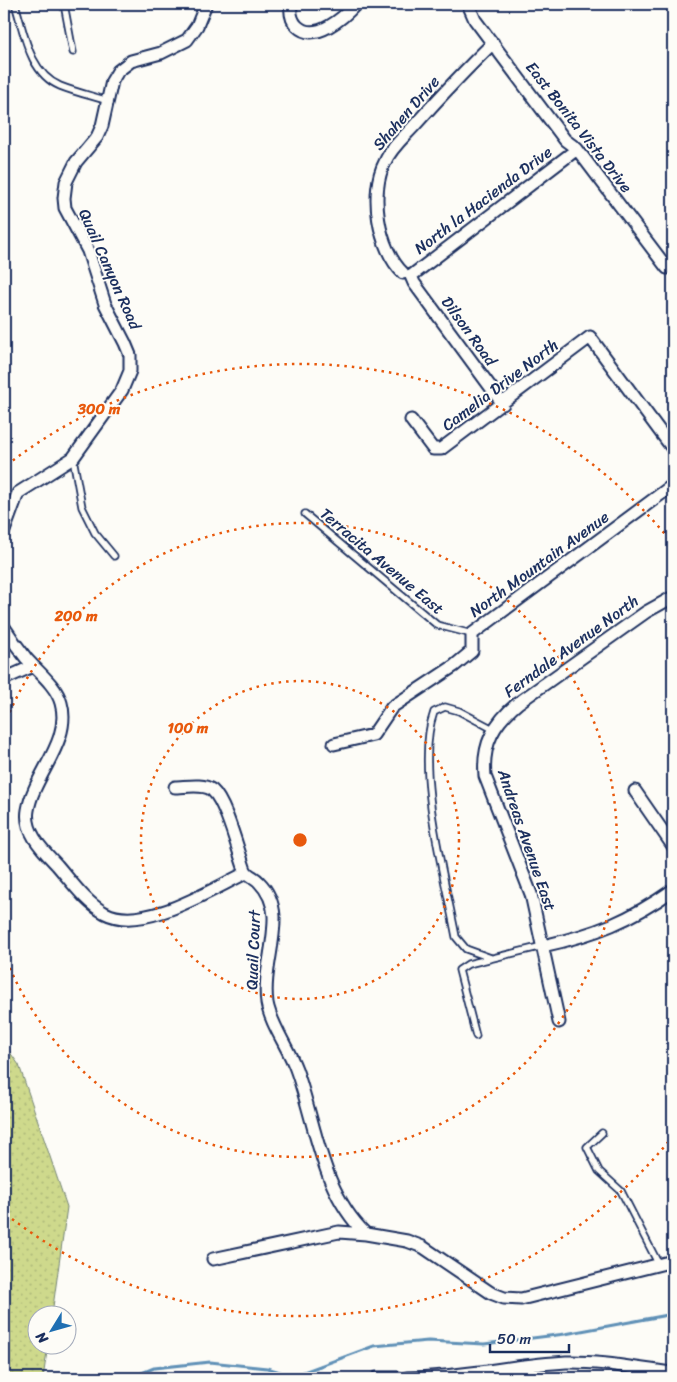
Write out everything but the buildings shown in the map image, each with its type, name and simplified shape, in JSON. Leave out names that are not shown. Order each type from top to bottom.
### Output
[{"type":"street","name":"Quail Canyon Road","points":[[4,531],[18,493],[73,458],[122,390],[130,370],[130,355],[105,304],[88,252],[69,218],[64,198],[70,170],[100,132],[112,81],[118,71],[130,61],[166,52],[187,40],[206,4]]},
{"type":"street","points":[[291,4],[290,13],[295,23],[299,28],[312,31],[331,25],[356,4]]},
{"type":"street","name":"East Bonita Vista Drive","points":[[468,4],[475,20],[565,140],[577,149],[667,268]]},
{"type":"street","name":"Shahen Drive","points":[[407,275],[395,266],[381,235],[378,196],[384,162],[431,107],[494,43]]},
{"type":"street","name":"North la Hacienda Drive","points":[[407,275],[577,149]]},
{"type":"street","name":"Dilson Road","points":[[407,275],[503,404]]},
{"type":"street","name":"Camelia Drive North","points":[[410,420],[433,449],[437,451],[590,338],[673,449]]},
{"type":"street","name":"North Mountain Avenue","points":[[334,744],[373,735],[392,707],[454,666],[472,651],[472,634],[673,485]]},
{"type":"street","name":"Ferndale Avenue North","points":[[493,728],[503,716],[518,704],[646,612],[673,597]]},
{"type":"street","points":[[4,627],[57,694],[61,703],[63,721],[54,749],[31,799],[27,818],[36,840],[88,900],[105,914],[123,919],[137,920],[158,914],[246,873]]},
{"type":"street","points":[[4,679],[33,666]]},
{"type":"street","name":"Andreas Avenue East","points":[[493,728],[484,762],[486,776],[531,894],[559,1022]]},
{"type":"street","name":"Quail Court","points":[[175,787],[203,786],[211,789],[216,795],[246,873],[259,882],[270,898],[274,916],[267,984],[268,1004],[272,1019],[297,1071],[314,1137],[334,1186],[355,1223],[366,1234]]},
{"type":"street","points":[[635,791],[673,846]]},
{"type":"street","points":[[543,946],[601,931],[630,918],[673,890]]},
{"type":"street","points":[[213,1259],[339,1232],[366,1234],[407,1241],[424,1247],[491,1293],[504,1298],[521,1300],[673,1261]]},
{"type":"street","points":[[407,1378],[442,1378],[486,1370],[568,1362],[673,1373]]},
{"type":"street","points":[[376,1378],[398,1378]]},
{"type":"lane","points":[[15,4],[34,62],[45,76],[58,85],[108,101]]},
{"type":"lane","points":[[64,4],[73,52]]},
{"type":"lane","points":[[73,458],[82,507],[95,533],[114,556]]},
{"type":"lane","name":"Terracita Avenue East","points":[[305,514],[437,625],[472,634]]},
{"type":"lane","points":[[491,958],[466,950],[456,937],[429,787],[427,750],[430,723],[434,712],[445,707],[460,711],[493,728]]},
{"type":"lane","points":[[476,1036],[459,970],[468,964],[543,946]]},
{"type":"lane","points":[[602,1133],[587,1147],[599,1171],[621,1191],[659,1265]]},
{"type":"green space","points":[[4,1044],[19,1065],[67,1207],[53,1304],[28,1304],[28,1354],[47,1354],[43,1378],[4,1378]]},
{"type":"waterway","points":[[130,1378],[154,1368],[210,1362],[267,1368],[293,1376],[374,1346],[428,1341],[484,1344],[565,1334],[673,1314]]}]
